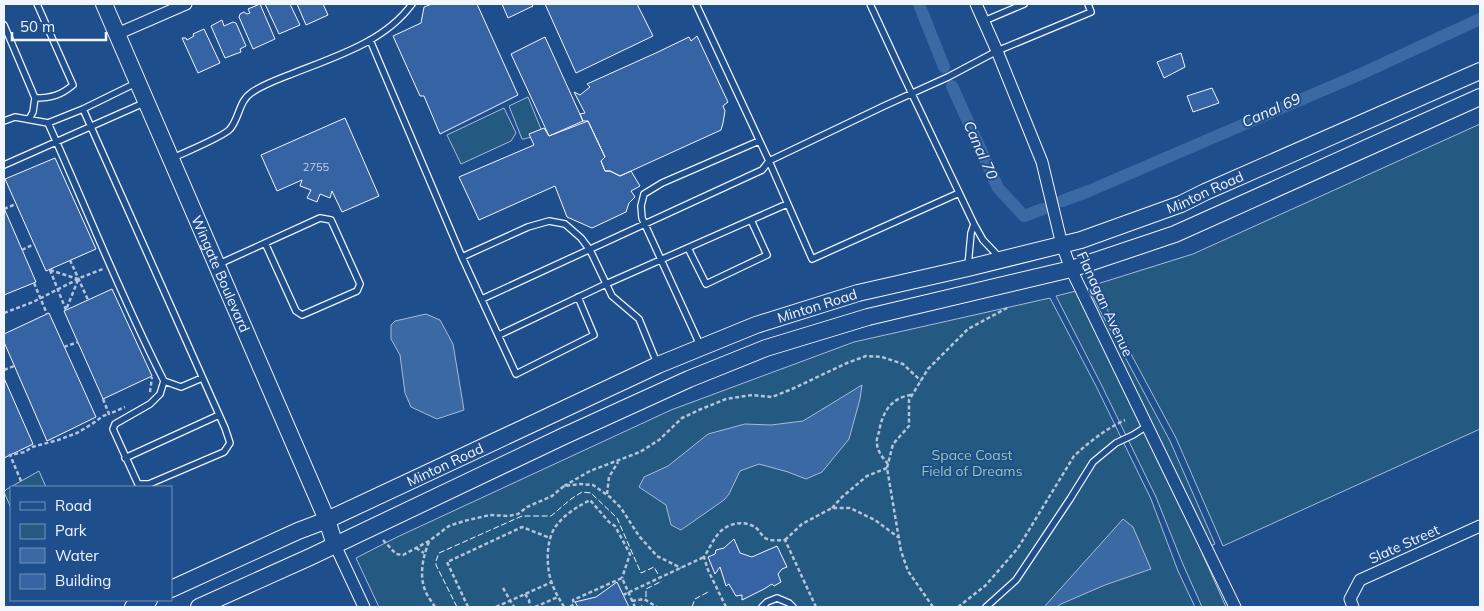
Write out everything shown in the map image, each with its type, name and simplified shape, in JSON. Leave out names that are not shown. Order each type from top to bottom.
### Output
[{"type":"main road","name":"Wingate Boulevard","points":[[104,4],[327,520],[335,545]]},
{"type":"main road","name":"Minton Road","points":[[172,589],[298,531],[327,520],[658,365],[756,325],[858,293],[1062,245],[1181,204],[1480,71]]},
{"type":"main road","name":"Minton Road","points":[[199,607],[335,545],[564,436],[689,379],[766,348],[868,316],[1070,269],[1175,234],[1480,97]]},
{"type":"main road","points":[[658,365],[689,379],[702,347]]},
{"type":"main road","points":[[132,607],[147,601]]},
{"type":"street","points":[[117,34],[186,4]]},
{"type":"street","name":"Flanagan Avenue","points":[[976,4],[1042,162],[1062,245],[1070,269],[1235,607]]},
{"type":"street","name":"Slate Street","points":[[1351,603],[1360,580],[1480,526]]},
{"type":"street","points":[[335,545],[364,607]]},
{"type":"lane","points":[[36,98],[49,98],[65,92],[73,85],[37,4]]},
{"type":"lane","points":[[171,159],[229,131],[249,94],[274,81],[349,51],[370,40],[404,15],[412,4]]},
{"type":"lane","points":[[696,4],[812,259],[959,193]]},
{"type":"lane","points":[[870,4],[974,224],[983,240],[1002,260]]},
{"type":"lane","points":[[984,21],[1024,4]]},
{"type":"lane","points":[[482,299],[762,170],[769,162],[948,77],[997,51],[1091,12],[1088,4]]},
{"type":"lane","points":[[4,25],[36,98],[29,120]]},
{"type":"lane","points":[[370,40],[462,257],[516,374],[594,336],[578,297]]},
{"type":"lane","points":[[4,121],[15,116],[48,123],[83,109],[138,82]]},
{"type":"lane","points":[[4,165],[146,102]]},
{"type":"lane","points":[[83,109],[230,443],[224,452],[150,484],[138,484],[113,428],[115,424],[150,404],[160,394],[164,381]]},
{"type":"lane","points":[[48,123],[145,345],[164,381],[181,387],[202,378]]},
{"type":"lane","points":[[702,347],[642,218],[641,206],[644,194],[662,183],[759,141]]},
{"type":"lane","points":[[499,335],[606,284],[788,204]]},
{"type":"lane","points":[[217,265],[320,218],[331,220],[360,284],[357,291],[302,314],[296,311],[266,243]]},
{"type":"lane","points":[[688,248],[706,284],[768,255],[752,220]]},
{"type":"lane","points":[[462,257],[528,227],[550,221],[565,224],[581,238],[590,250],[612,296],[639,319],[658,365]]},
{"type":"lane","points":[[968,268],[971,233],[974,224]]},
{"type":"lane","points":[[125,458],[219,415]]},
{"type":"lane","points":[[986,607],[1016,580],[1094,462],[1116,443],[1147,426]]},
{"type":"lane","points":[[762,607],[767,602],[777,598],[789,603],[793,607]]},
{"type":"path","points":[[4,209],[16,204]]},
{"type":"path","points":[[22,250],[34,244]]},
{"type":"path","points":[[70,260],[88,300]]},
{"type":"path","points":[[4,313],[104,268],[107,275]]},
{"type":"path","points":[[50,270],[78,279],[66,310],[50,270]]},
{"type":"path","points":[[34,283],[47,314]]},
{"type":"path","points":[[933,607],[908,571],[898,537],[886,468],[892,444],[909,426],[909,400],[928,369],[968,329],[1007,308]]},
{"type":"path","points":[[64,347],[78,342]]},
{"type":"path","points":[[383,540],[396,554],[403,555],[449,526],[464,520],[518,514],[527,507],[552,496],[590,470],[640,452],[660,440],[682,418],[699,410],[726,399],[752,395],[772,397],[866,356],[882,357],[902,364],[921,381]]},
{"type":"path","points":[[4,370],[14,366]]},
{"type":"path","points":[[149,396],[152,376]]},
{"type":"path","points":[[888,464],[877,444],[881,418],[891,402],[912,395]]},
{"type":"path","points":[[103,398],[109,414]]},
{"type":"path","points":[[21,481],[10,456],[77,433],[103,416],[125,407]]},
{"type":"path","points":[[958,607],[986,586],[1018,548],[1074,456],[1111,427],[1125,420]]},
{"type":"path","points":[[607,494],[609,477],[619,460]]},
{"type":"path","points":[[624,595],[704,556],[719,532],[737,523],[746,523],[756,528],[765,538],[785,540],[802,524],[832,508],[867,476],[886,468]]},
{"type":"path","points":[[564,486],[593,485],[607,494],[621,508],[639,536],[656,556],[681,568]]},
{"type":"path","points":[[564,607],[552,582],[548,562],[550,538],[554,527],[569,512],[590,500],[609,522],[615,526],[630,554],[622,578],[635,607]]},
{"type":"path","points":[[832,508],[850,508],[875,520],[898,537]]},
{"type":"path","points":[[468,607],[447,562],[522,526],[550,538]]},
{"type":"path","points":[[429,540],[424,553],[422,570],[424,589],[435,607]]},
{"type":"path","points":[[785,540],[816,607]]},
{"type":"path","points":[[416,548],[424,553]]},
{"type":"path","points":[[704,556],[708,570],[726,607]]},
{"type":"path","points":[[570,607],[574,606],[573,600],[622,578]]},
{"type":"path","points":[[496,607],[552,582]]},
{"type":"path","points":[[503,588],[514,607]]},
{"type":"path","points":[[525,594],[529,600],[530,607]]},
{"type":"path","points":[[535,607],[558,597]]},
{"type":"path","points":[[632,601],[644,599],[657,607]]},
{"type":"green space","points":[[528,97],[541,129],[531,137],[522,139],[509,106]]},
{"type":"green space","points":[[504,108],[516,133],[511,141],[461,164],[447,135]]},
{"type":"green space","points":[[1480,124],[1480,429],[1223,546],[1176,438],[1094,285],[1193,254]]},
{"type":"green space","points":[[1088,288],[1170,441],[1215,544],[1204,549],[1202,553],[1226,607],[1202,607],[1156,497],[1056,296]]},
{"type":"green space","name":"Space Coast Field of Dreams","points":[[1050,298],[1096,386],[1151,499],[1178,571],[1195,607],[379,607],[356,558],[395,538],[671,410],[854,342]]},
{"type":"green space","points":[[39,471],[46,486],[12,486]]},
{"type":"green space","points":[[10,487],[10,506],[4,492]]},
{"type":"water","points":[[426,314],[440,320],[453,344],[464,410],[437,419],[411,407],[405,393],[400,355],[391,339],[391,325],[395,321]]},
{"type":"water","points":[[862,385],[849,439],[822,472],[806,479],[759,464],[740,471],[724,500],[681,530],[671,525],[666,505],[639,487],[644,477],[668,466],[708,434],[745,424],[771,425],[803,421]]},
{"type":"water","points":[[1123,519],[1133,527],[1151,569],[1105,585],[1057,607],[1044,607]]},
{"type":"building","points":[[260,4],[275,39],[253,49],[239,17],[244,12],[250,13],[248,9]]},
{"type":"building","points":[[265,4],[290,4],[300,25],[279,34]]},
{"type":"building","points":[[297,4],[323,4],[328,15],[306,25]]},
{"type":"building","points":[[432,4],[477,4],[518,95],[440,134],[424,96],[420,96],[393,36],[421,23],[424,7]]},
{"type":"building","points":[[502,4],[532,4],[533,6],[508,18]]},
{"type":"building","points":[[545,4],[637,4],[653,36],[576,73]]},
{"type":"building","points":[[222,20],[224,26],[233,22],[236,23],[246,46],[240,49],[241,52],[225,58],[211,26]]},
{"type":"building","points":[[204,29],[220,63],[198,73],[182,38],[187,40],[194,36],[193,34]]},
{"type":"building","points":[[697,36],[728,102],[723,106],[725,111],[721,130],[620,176],[610,171],[605,171],[601,161],[605,157],[588,121],[583,121],[580,114],[585,113],[574,92],[580,95],[590,87],[587,84],[689,37],[691,41]]},
{"type":"building","points":[[545,37],[583,121],[549,136],[511,54]]},
{"type":"building","points":[[1181,53],[1185,67],[1164,78],[1157,62]]},
{"type":"building","points":[[1212,88],[1219,103],[1193,112],[1187,96]]},
{"type":"building","points":[[345,118],[379,196],[342,212],[332,191],[330,198],[320,194],[317,202],[307,198],[311,190],[300,186],[302,180],[277,191],[261,155]]},
{"type":"building","points":[[588,121],[605,157],[601,161],[605,171],[610,171],[620,176],[631,171],[640,186],[631,191],[635,197],[629,203],[626,212],[592,228],[567,217],[555,186],[479,220],[459,177],[534,145],[529,134],[544,128],[549,136]]},
{"type":"building","points":[[55,158],[96,249],[46,271],[5,179]]},
{"type":"building","points":[[4,208],[36,282],[4,295]]},
{"type":"building","points":[[112,289],[152,376],[103,399],[64,311]]},
{"type":"building","points":[[49,313],[96,417],[47,441],[4,342],[4,334]]},
{"type":"building","points":[[4,378],[33,444],[4,458]]},
{"type":"building","points":[[734,539],[740,553],[752,557],[777,546],[787,567],[778,574],[781,582],[774,586],[772,584],[742,600],[742,595],[736,596],[729,584],[726,586],[720,567],[715,574],[708,557],[715,554],[716,550],[724,548]]},
{"type":"building","points":[[617,582],[629,607],[578,607],[575,602],[596,597]]},
{"type":"waterway","name":"Canal 70","points":[[919,4],[944,67]]},
{"type":"waterway","name":"Canal 69","points":[[1062,201],[1363,73],[1480,19]]},
{"type":"waterway","name":"Canal 70","points":[[952,86],[998,188],[1024,216],[1043,209]]},
{"type":"fence","points":[[457,607],[436,565],[439,553],[522,516],[551,516],[582,492],[591,493],[617,518],[641,573],[654,567],[658,574]]},
{"type":"fence","points":[[646,597],[646,589],[662,581]]},
{"type":"fence","points":[[692,607],[695,599],[710,591]]}]
